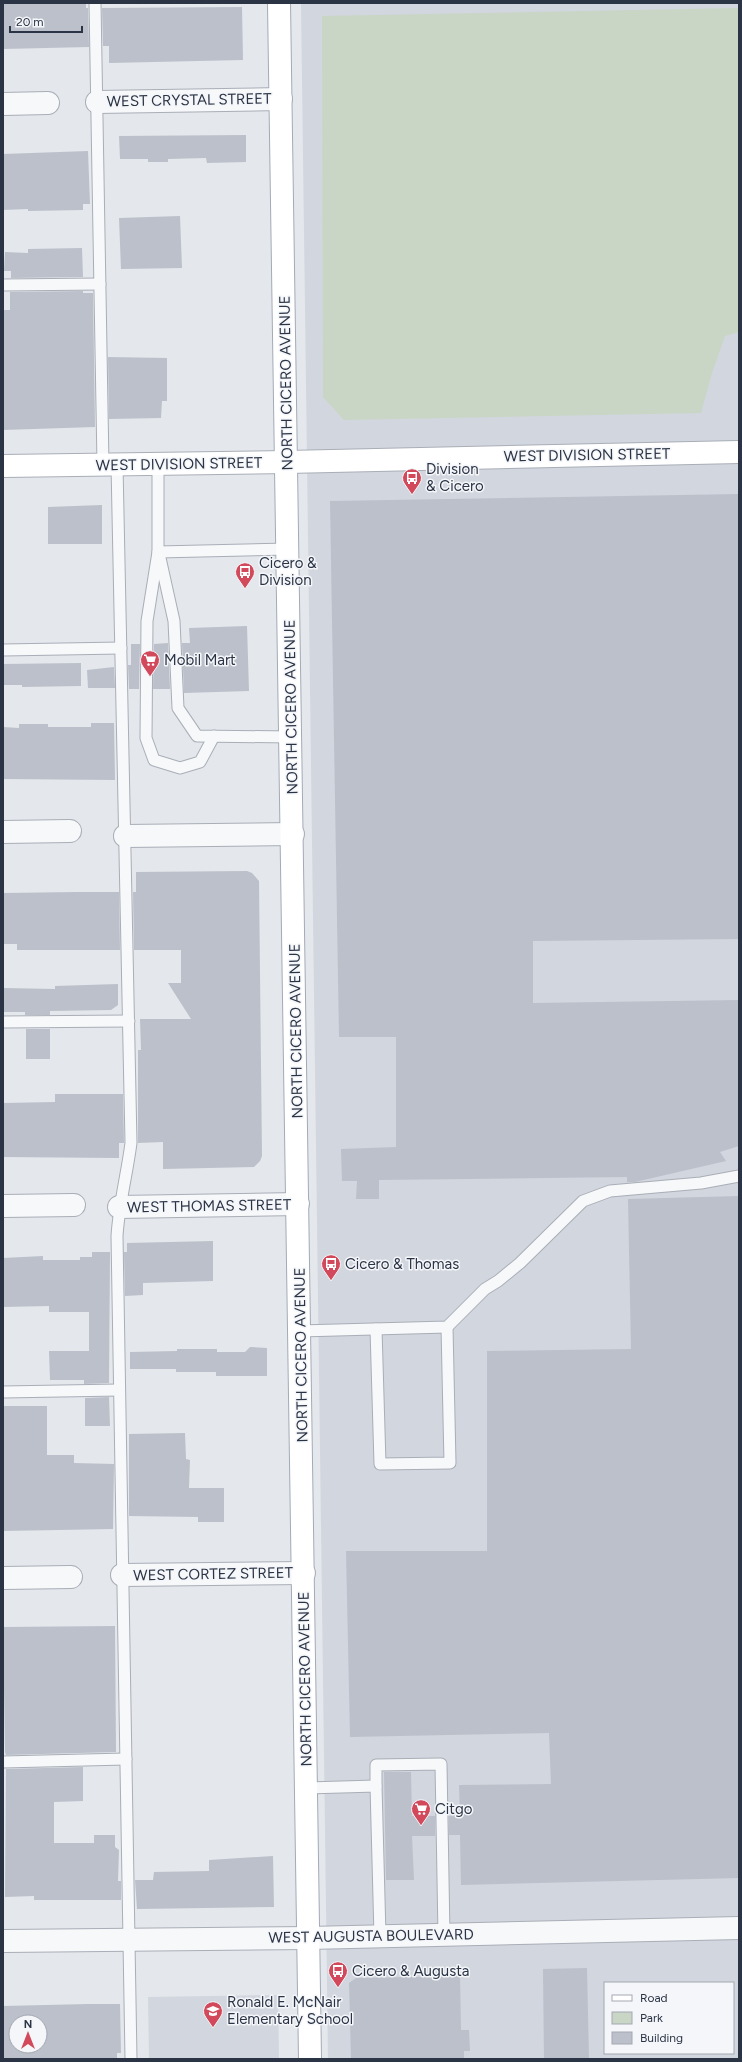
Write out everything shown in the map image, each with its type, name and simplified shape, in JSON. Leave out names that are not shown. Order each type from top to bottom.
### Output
[{"type":"main road","name":"NORTH CICERO AVENUE","points":[[279,3],[293,834],[310,2059]]},
{"type":"main road","name":"WEST DIVISION STREET","points":[[3,466],[287,462],[739,452]]},
{"type":"street","name":"WEST CRYSTAL STREET","points":[[97,102],[281,99]]},
{"type":"street","points":[[3,104],[48,103]]},
{"type":"street","points":[[3,832],[70,831]]},
{"type":"street","points":[[125,836],[293,834]]},
{"type":"street","name":"WEST THOMAS STREET","points":[[119,1207],[298,1204]]},
{"type":"street","points":[[3,1206],[74,1205]]},
{"type":"street","name":"WEST CORTEZ STREET","points":[[122,1575],[304,1573]]},
{"type":"street","points":[[3,1578],[71,1577]]},
{"type":"street","name":"WEST AUGUSTA BOULEVARD","points":[[3,1941],[309,1938],[739,1928]]},
{"type":"lane","points":[[95,3],[100,284],[121,648],[129,1021],[131,1143],[128,1171],[119,1207],[117,1239],[131,2059]]},
{"type":"lane","points":[[3,285],[100,284]]},
{"type":"lane","points":[[158,464],[158,552],[147,621],[146,738],[154,760],[180,768],[200,762],[214,736]]},
{"type":"lane","points":[[158,552],[288,549]]},
{"type":"lane","points":[[158,552],[174,621],[178,708],[197,736],[291,737]]},
{"type":"lane","points":[[3,650],[121,648]]},
{"type":"lane","points":[[3,1022],[129,1021]]},
{"type":"lane","points":[[300,1331],[447,1327],[484,1289],[498,1281],[520,1263],[583,1201],[610,1191],[701,1183],[739,1176]]},
{"type":"lane","points":[[376,1329],[380,1464],[450,1462],[447,1327]]},
{"type":"lane","points":[[3,1392],[119,1390]]},
{"type":"lane","points":[[3,1762],[126,1759]]},
{"type":"lane","points":[[380,1936],[376,1765],[441,1764],[444,1935]]},
{"type":"lane","points":[[307,1788],[376,1786]]},
{"type":"shaded area","points":[[301,3],[739,3],[739,2059],[328,2059]]},
{"type":"shaded area","name":"Ronald E. McNair Elementary School","points":[[278,1995],[279,2059],[149,2059],[148,1997]]},
{"type":"green space","points":[[739,8],[739,332],[725,336],[712,373],[701,413],[344,420],[323,397],[322,16]]},
{"type":"building","points":[[3,3],[86,3],[86,8],[88,8],[89,47],[3,49]]},
{"type":"building","points":[[242,7],[243,60],[109,63],[109,46],[103,46],[102,8]]},
{"type":"building","points":[[246,135],[246,162],[207,163],[206,158],[168,159],[168,162],[148,162],[148,159],[120,159],[119,136]]},
{"type":"building","points":[[88,151],[90,204],[83,204],[83,210],[3,210],[3,154]]},
{"type":"building","points":[[180,216],[182,268],[121,269],[119,218]]},
{"type":"building","points":[[82,248],[83,277],[11,278],[11,271],[4,271],[5,252],[28,253],[28,249]]},
{"type":"building","points":[[83,291],[83,293],[93,293],[95,427],[3,430],[3,310],[10,310],[10,292]]},
{"type":"building","points":[[108,357],[167,358],[167,401],[162,401],[161,418],[109,419]]},
{"type":"building","points":[[739,494],[739,939],[533,941],[533,1003],[739,1000],[739,1146],[720,1152],[726,1161],[635,1182],[627,1182],[627,1177],[379,1180],[379,1199],[356,1199],[357,1181],[342,1181],[341,1149],[396,1147],[396,1037],[339,1037],[330,501]]},
{"type":"building","points":[[102,505],[102,544],[48,544],[48,507]]},
{"type":"building","points":[[247,626],[249,691],[184,693],[182,643],[190,643],[189,628]]},
{"type":"building","points":[[168,643],[170,689],[153,689],[154,644]]},
{"type":"building","points":[[131,644],[140,644],[139,689],[129,689],[128,665],[131,665]]},
{"type":"building","points":[[81,663],[81,686],[22,687],[22,685],[3,685],[3,664]]},
{"type":"building","points":[[114,667],[115,688],[88,688],[87,670]]},
{"type":"building","points":[[91,723],[114,723],[115,780],[3,779],[3,727],[19,728],[19,724],[48,724],[48,727],[91,727]]},
{"type":"building","points":[[247,871],[252,873],[259,881],[262,1156],[260,1161],[254,1167],[163,1169],[163,1142],[138,1143],[138,1050],[141,1050],[140,1019],[191,1019],[168,983],[181,983],[181,950],[134,950],[133,892],[136,892],[136,872]]},
{"type":"building","points":[[119,892],[120,950],[17,950],[17,944],[3,944],[3,893]]},
{"type":"building","points":[[118,984],[118,1005],[111,1010],[50,1011],[50,1015],[25,1015],[25,1012],[3,1012],[3,988],[55,989],[55,986]]},
{"type":"building","points":[[26,1029],[50,1029],[50,1059],[26,1059]]},
{"type":"building","points":[[55,1094],[123,1094],[124,1143],[119,1143],[119,1158],[3,1157],[3,1103],[55,1102]]},
{"type":"building","points":[[739,1196],[739,1878],[461,1885],[460,1835],[449,1835],[449,1816],[460,1815],[459,1785],[551,1784],[549,1733],[350,1737],[346,1551],[487,1551],[487,1351],[631,1349],[628,1199]]},
{"type":"building","points":[[213,1241],[213,1281],[143,1283],[143,1295],[125,1296],[124,1252],[127,1252],[127,1243]]},
{"type":"building","points":[[92,1252],[110,1252],[109,1383],[84,1384],[84,1380],[50,1380],[49,1351],[89,1351],[89,1312],[49,1312],[49,1306],[3,1307],[3,1258],[43,1256],[43,1260],[80,1260],[80,1257],[92,1257]]},
{"type":"building","points":[[250,1347],[267,1348],[267,1376],[216,1376],[216,1372],[176,1372],[176,1369],[130,1369],[130,1352],[177,1351],[177,1349],[217,1349],[217,1352],[245,1352]]},
{"type":"building","points":[[109,1397],[110,1426],[85,1426],[85,1398]]},
{"type":"building","points":[[3,1406],[47,1406],[47,1455],[74,1455],[74,1463],[114,1464],[113,1529],[3,1531]]},
{"type":"building","points":[[185,1433],[186,1459],[190,1460],[189,1488],[224,1488],[224,1522],[198,1522],[198,1517],[129,1516],[129,1434]]},
{"type":"building","points":[[115,1626],[116,1752],[6,1755],[3,1627]]},
{"type":"building","points":[[83,1767],[83,1801],[54,1802],[54,1843],[94,1843],[94,1835],[115,1835],[115,1847],[119,1850],[118,1881],[121,1881],[121,1900],[34,1900],[34,1896],[5,1897],[6,1769]]},
{"type":"building","name":"Citgo","points":[[384,1772],[411,1772],[412,1816],[435,1816],[435,1836],[412,1836],[414,1880],[386,1880]]},
{"type":"building","points":[[273,1856],[274,1907],[137,1909],[135,1880],[153,1880],[154,1872],[209,1871],[209,1860]]},
{"type":"building","points":[[587,1968],[589,2059],[544,2059],[543,1969]]},
{"type":"building","points":[[460,1976],[461,2030],[469,2030],[470,2051],[464,2051],[464,2059],[351,2059],[349,1983],[356,1978]]},
{"type":"building","points":[[120,2004],[121,2053],[117,2053],[117,2059],[3,2059],[3,2006]]},
{"type":"place","name":"Division & Cicero","points":[[412,495]]},
{"type":"place","name":"Cicero & Division","points":[[245,589]]},
{"type":"place","name":"Mobil Mart","points":[[150,677]]},
{"type":"place","name":"Cicero & Thomas","points":[[331,1281]]},
{"type":"place","name":"Citgo","points":[[421,1826]]},
{"type":"place","name":"Cicero & Augusta","points":[[338,1988]]},
{"type":"place","name":"Ronald E. McNair Elementary School","points":[[213,2028]]}]
